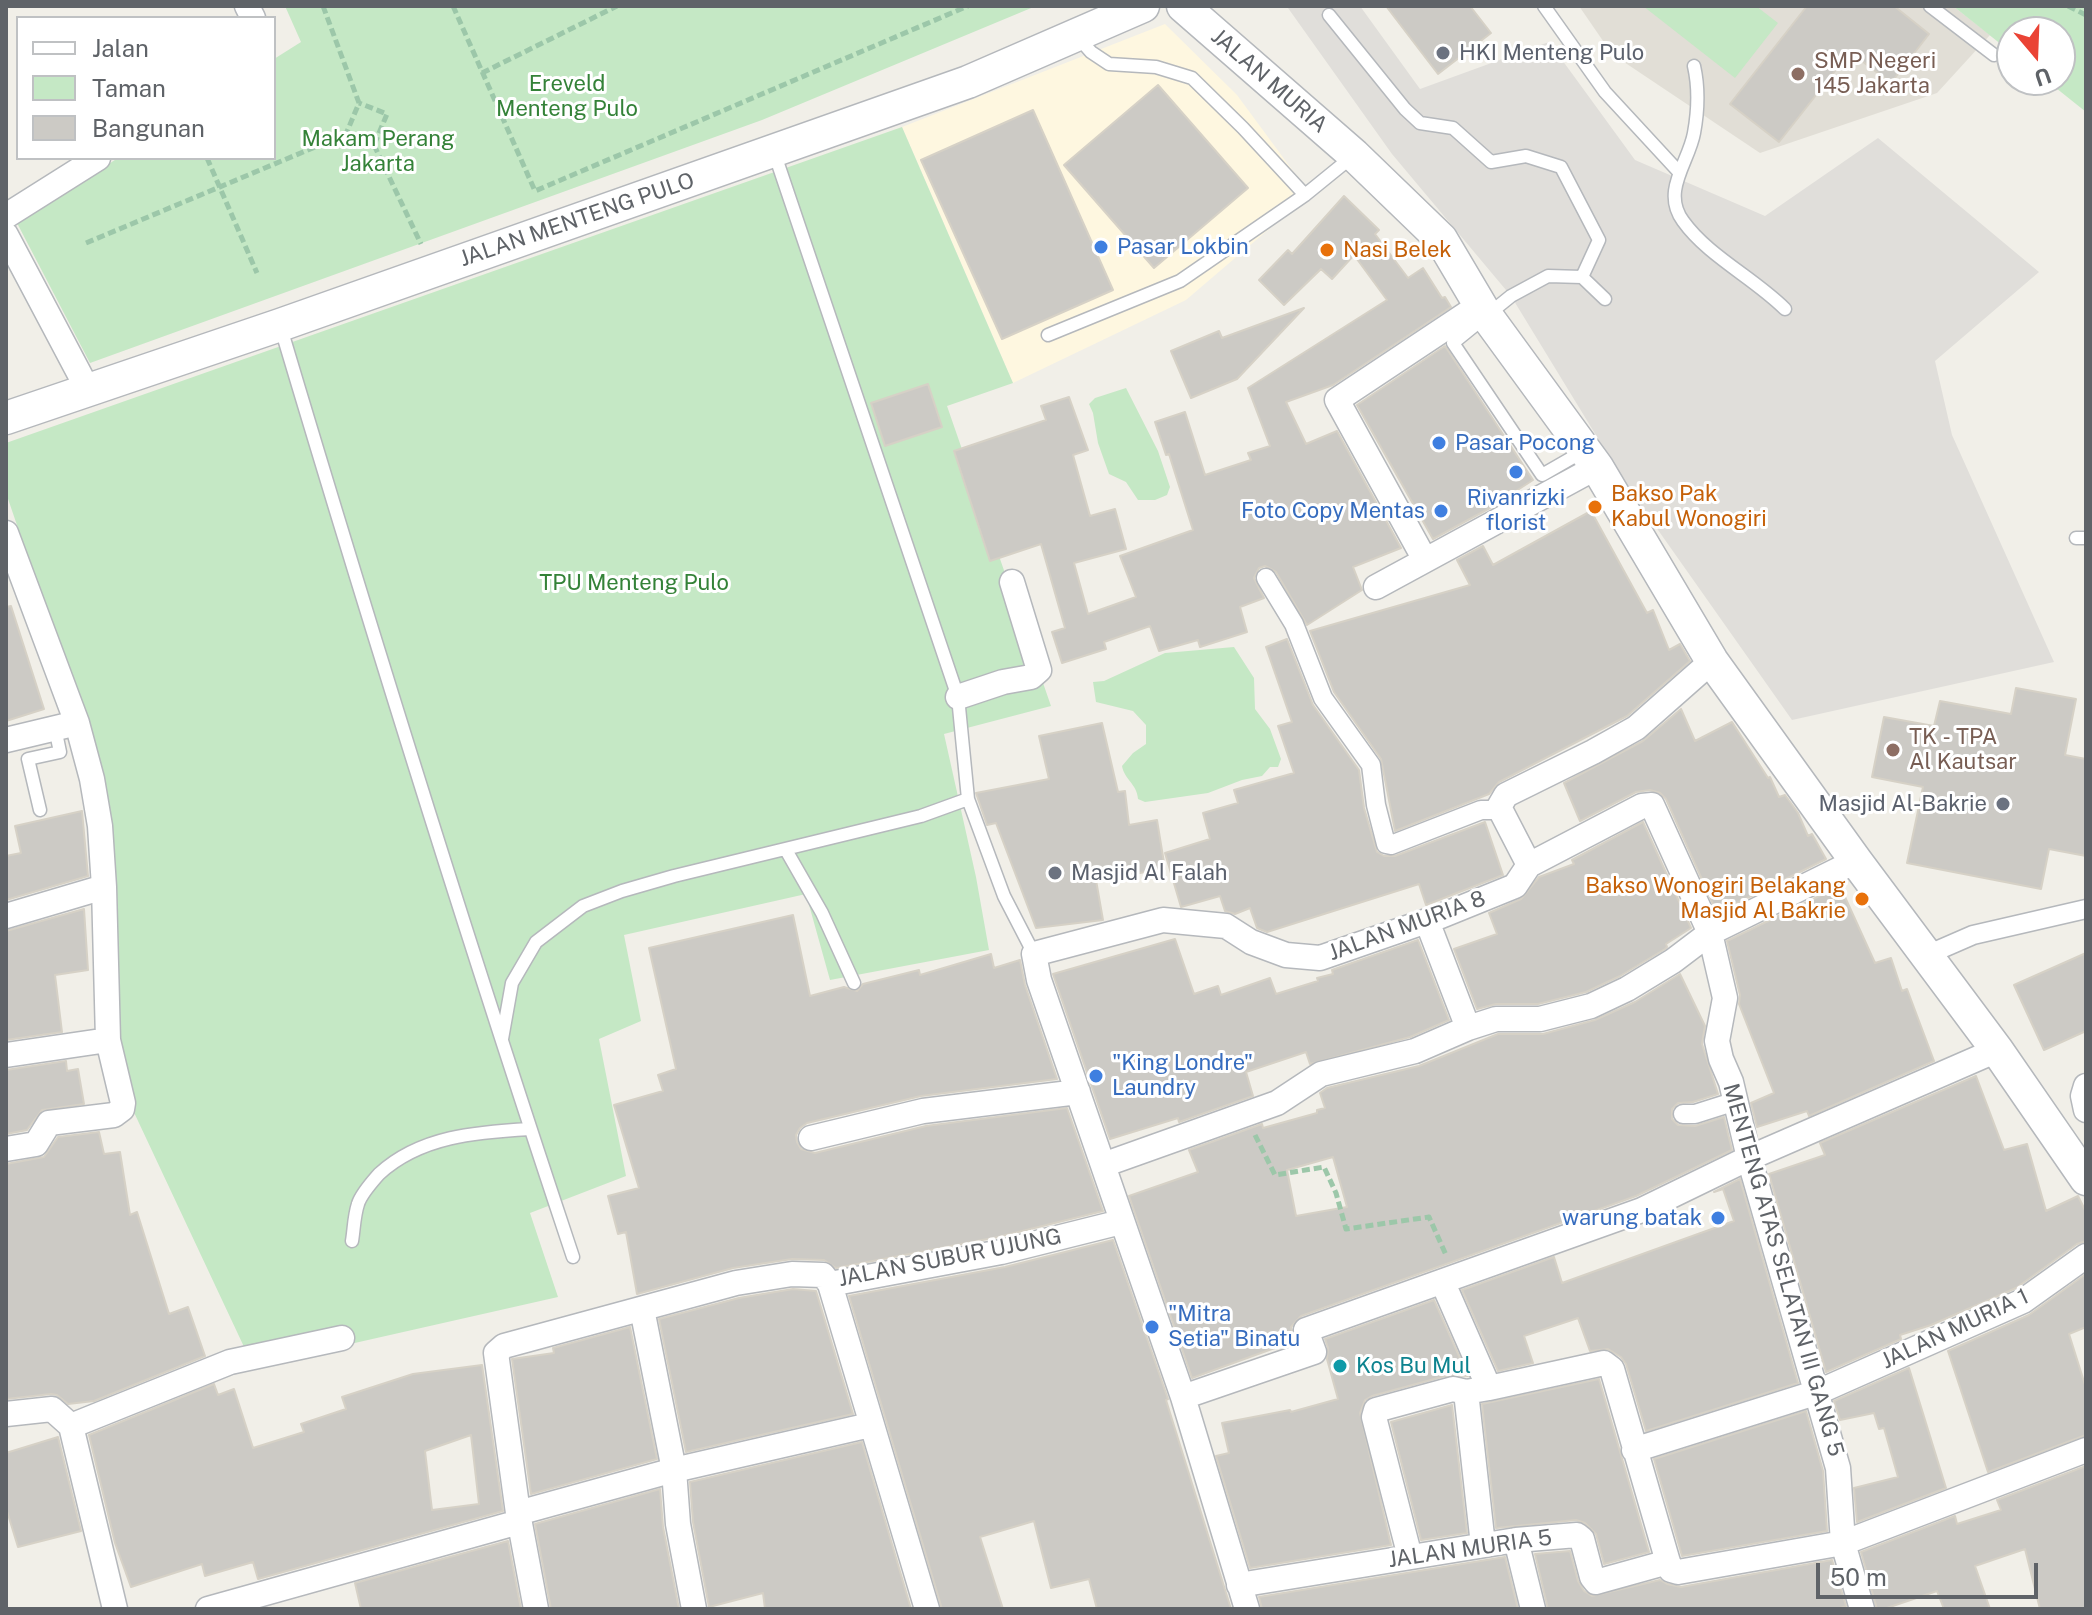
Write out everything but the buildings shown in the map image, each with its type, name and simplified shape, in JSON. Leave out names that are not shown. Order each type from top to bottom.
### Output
[{"type":"street","name":"JALAN MENTENG PULO","points":[[6,418],[280,325],[968,82],[1143,6]]},
{"type":"street","name":"JALAN MURIA","points":[[1183,6],[1354,155],[1441,239],[1483,310],[1591,459],[1712,661],[1997,1050],[2086,1179]]},
{"type":"street","points":[[6,216],[95,160]]},
{"type":"street","points":[[6,235],[88,390]]},
{"type":"street","points":[[1425,560],[1337,400],[1483,310]]},
{"type":"street","points":[[1376,587],[1591,459]]},
{"type":"street","points":[[6,533],[66,726],[92,779],[100,826],[104,887],[108,1040],[123,1103],[122,1109],[114,1115],[49,1123],[36,1144],[6,1149]]},
{"type":"street","points":[[1266,578],[1294,624],[1323,698],[1371,765],[1376,805],[1386,844],[1391,845],[1481,810],[1501,810]]},
{"type":"street","points":[[958,697],[1003,682],[1031,677],[1039,670],[1012,582]]},
{"type":"street","points":[[1529,865],[1499,807],[1506,795],[1636,728],[1712,661]]},
{"type":"street","points":[[6,740],[66,726]]},
{"type":"street","name":"JALAN MURIA 8","points":[[1034,954],[1163,920],[1226,926],[1251,942],[1286,955],[1320,958],[1515,886],[1529,865],[1642,806],[1652,805],[1710,933]]},
{"type":"street","points":[[1103,1165],[1277,1103],[1321,1074],[1415,1051],[1496,1019],[1549,1017],[1591,1006],[1627,989],[1673,961],[1710,933],[1856,861]]},
{"type":"street","points":[[6,916],[104,887]]},
{"type":"street","points":[[1927,955],[1973,935],[2086,909]]},
{"type":"street","points":[[1427,921],[1468,1028]]},
{"type":"street","name":"MENTENG ATAS SELATAN III GANG 5","points":[[1710,933],[1725,998],[1717,1041],[1721,1059],[1731,1082],[1749,1158],[1838,1468],[1843,1543],[1862,1609]]},
{"type":"street","points":[[1034,954],[1039,980],[1183,1397],[1247,1609]]},
{"type":"street","points":[[6,1055],[108,1040]]},
{"type":"street","points":[[1183,1397],[1314,1352],[1306,1330],[1642,1210],[1749,1158],[1997,1050]]},
{"type":"street","points":[[2086,1086],[2083,1096],[2086,1110]]},
{"type":"street","points":[[811,1138],[923,1111],[1078,1092]]},
{"type":"street","points":[[1683,1114],[1695,1114],[1736,1101]]},
{"type":"street","name":"JALAN SUBUR UJUNG","points":[[536,1609],[495,1361],[496,1353],[504,1346],[736,1283],[792,1274],[823,1275],[830,1284],[1001,1252],[1121,1222]]},
{"type":"street","name":"JALAN MURIA 1","points":[[1818,1392],[2023,1301],[2086,1256]]},
{"type":"street","points":[[1450,1280],[1477,1390],[1483,1545]]},
{"type":"street","points":[[830,1284],[927,1609]]},
{"type":"street","points":[[642,1309],[674,1470],[678,1524],[694,1609]]},
{"type":"street","points":[[6,1414],[63,1419],[230,1362],[342,1338]]},
{"type":"street","points":[[1410,1557],[1374,1417],[1376,1410],[1453,1389],[1477,1390],[1604,1363],[1612,1369],[1671,1570],[1688,1572],[1843,1543],[2086,1450]]},
{"type":"street","points":[[1634,1450],[1818,1392]]},
{"type":"street","points":[[63,1419],[115,1609]]},
{"type":"street","points":[[208,1609],[674,1470],[870,1425]]},
{"type":"street","name":"JALAN MURIA 5","points":[[1239,1585],[1516,1540],[1577,1535],[1582,1539],[1596,1582],[1668,1562]]},
{"type":"street","points":[[1516,1540],[1533,1609]]},
{"type":"lane","points":[[1544,6],[1605,92],[1678,171]]},
{"type":"lane","points":[[1930,6],[1994,55]]},
{"type":"lane","points":[[1329,15],[1405,109],[1420,123],[1453,128],[1491,162],[1526,156],[1561,167],[1599,240],[1582,277]]},
{"type":"lane","points":[[1076,35],[1091,52],[1109,64],[1156,67],[1192,78],[1305,195]]},
{"type":"lane","points":[[1694,66],[1698,85],[1694,136],[1678,171],[1675,191],[1681,219],[1707,247],[1759,284],[1785,309]]},
{"type":"lane","points":[[774,152],[958,697],[968,799],[1004,896],[1034,954]]},
{"type":"lane","points":[[1048,335],[1180,281],[1305,195],[1354,155]]},
{"type":"lane","points":[[1591,459],[1542,475],[1453,343],[1483,310],[1548,276],[1582,277],[1605,299]]},
{"type":"lane","points":[[280,325],[346,546],[573,1257]]},
{"type":"lane","points":[[40,810],[28,759],[60,752],[66,726]]},
{"type":"lane","points":[[502,1042],[512,983],[536,942],[583,906],[674,876],[921,816],[968,799]]},
{"type":"lane","points":[[786,850],[822,913],[854,983]]},
{"type":"lane","points":[[352,1241],[358,1202],[373,1180],[391,1163],[411,1151],[443,1140],[477,1132],[530,1129]]},
{"type":"path","points":[[323,6],[359,103],[346,134]]},
{"type":"path","points":[[453,6],[535,191],[968,6]]},
{"type":"path","points":[[482,73],[617,6]]},
{"type":"path","points":[[2068,6],[2086,15]]},
{"type":"path","points":[[359,103],[387,114],[374,145]]},
{"type":"path","points":[[86,243],[346,134],[374,145],[433,270]]},
{"type":"path","points":[[208,160],[257,273]]},
{"type":"path","points":[[1245,1114],[1275,1175],[1324,1167],[1336,1193],[1346,1229],[1429,1217],[1450,1280]]},
{"type":"shaded area","points":[[1360,6],[1420,89],[1549,42],[1635,160],[1765,216],[1878,138],[2039,272],[1935,361],[1952,435],[2054,662],[1792,720],[1627,486],[1511,296],[1392,154],[1288,8]]},
{"type":"shaded area","name":"SMP Negeri 145 Jakarta","points":[[1579,6],[1953,6],[1990,35],[1937,93],[1760,153],[1612,54]]},
{"type":"shaded area","name":"Pasar Lokbin","points":[[1165,24],[1237,95],[1310,194],[1186,300],[1013,383],[902,127]]},
{"type":"green space","points":[[285,6],[1036,6],[762,120],[90,363],[17,223],[115,160],[276,160],[276,58],[301,42]]},
{"type":"green space","points":[[1643,6],[1756,6],[1778,23],[1735,78]]},
{"type":"green space","points":[[1953,6],[2086,6],[2086,112],[2066,96],[2076,96],[2076,16],[1996,16],[1996,40]]},
{"type":"green space","name":"TPU Menteng Pulo","points":[[902,127],[1013,383],[947,406],[1051,706],[944,734],[989,950],[830,980],[806,894],[624,935],[641,1021],[599,1039],[626,1176],[530,1213],[558,1297],[253,1366],[108,1057],[107,788],[6,493],[6,443]]},
{"type":"green space","points":[[1126,388],[1158,451],[1170,487],[1167,495],[1155,500],[1138,500],[1126,482],[1109,474],[1098,443],[1089,404],[1095,398]]},
{"type":"green space","points":[[1234,647],[1254,678],[1255,709],[1270,729],[1281,759],[1278,767],[1270,767],[1262,776],[1208,793],[1145,802],[1138,799],[1122,766],[1146,744],[1146,725],[1133,711],[1096,702],[1093,682],[1104,681],[1165,653]]},
{"type":"place","name":"HKI Menteng Pulo","points":[[1443,53]]},
{"type":"place","name":"SMP Negeri 145 Jakarta","points":[[1798,74]]},
{"type":"place","name":"Pasar Lokbin","points":[[1101,247]]},
{"type":"place","name":"Nasi Belek","points":[[1327,250]]},
{"type":"place","name":"Pasar Pocong","points":[[1439,443]]},
{"type":"place","name":"Rivanrizki florist","points":[[1516,472]]},
{"type":"place","name":"Bakso Pak Kabul Wonogiri","points":[[1595,507]]},
{"type":"place","name":"Foto Copy Mentas","points":[[1441,511]]},
{"type":"place","name":"TK - TPA Al Kautsar","points":[[1893,750]]},
{"type":"place","name":"Masjid Al-Bakrie","points":[[2003,804]]},
{"type":"place","name":"Masjid Al Falah","points":[[1055,873]]},
{"type":"place","name":"Bakso Wonogiri Belakang Masjid Al Bakrie","points":[[1862,899]]},
{"type":"place","name":"\"King Londre\" Laundry","points":[[1096,1076]]},
{"type":"place","name":"warung batak","points":[[1718,1218]]},
{"type":"place","name":"\"Mitra Setia\" Binatu","points":[[1152,1327]]},
{"type":"place","name":"Kos Bu Mul","points":[[1340,1366]]},
{"type":"park label","name":"Ereveld Menteng Pulo","points":[[567,96]]},
{"type":"park label","name":"Makam Perang Jakarta","points":[[378,152]]}]
